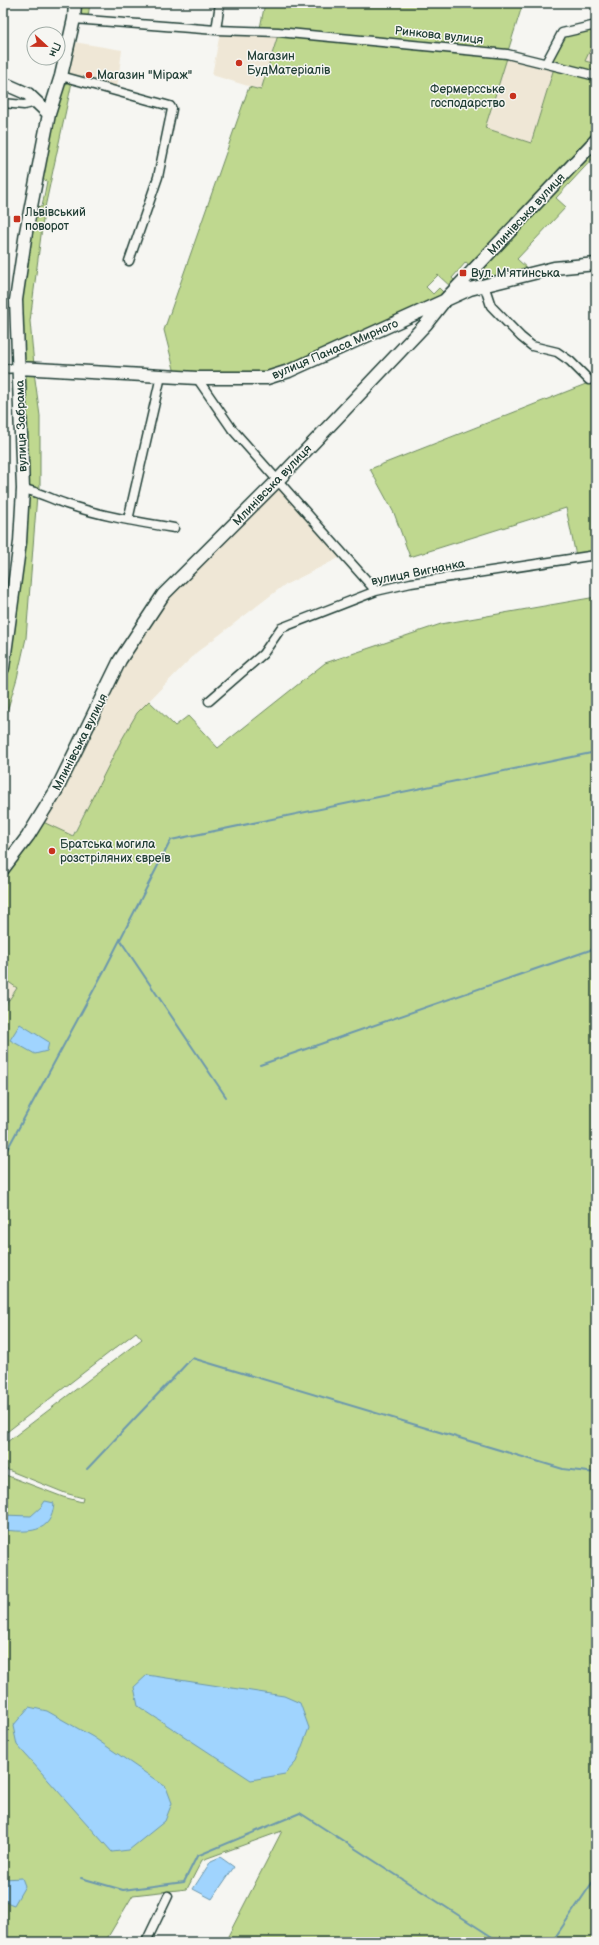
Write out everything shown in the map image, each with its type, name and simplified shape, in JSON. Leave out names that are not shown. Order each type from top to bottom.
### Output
[{"type":"main road","name":"вулиця Забрама","points":[[3,668],[20,542],[23,489],[16,300],[26,232],[49,114],[61,76],[74,19],[75,3]]},
{"type":"main road","points":[[3,83],[28,94],[49,114]]},
{"type":"main road","name":"Млинівська вулиця","points":[[3,869],[28,836],[57,789],[120,660],[163,595],[277,481],[426,324],[445,300],[596,140]]},
{"type":"main road","name":"вулиця Панаса Мирного","points":[[19,368],[197,378],[267,378],[289,371],[445,300],[484,285],[554,268],[596,264]]},
{"type":"street","points":[[216,30],[220,3]]},
{"type":"street","name":"Ринкова вулиця","points":[[74,19],[216,30],[278,32],[507,54],[596,76]]},
{"type":"street","points":[[546,63],[562,33],[596,25]]},
{"type":"street","points":[[61,76],[170,106],[172,109],[158,177],[129,261]]},
{"type":"street","points":[[3,103],[24,105],[37,102]]},
{"type":"street","points":[[484,285],[491,306],[521,337],[532,346],[556,352],[570,361],[589,380]]},
{"type":"street","points":[[3,368],[19,368]]},
{"type":"street","points":[[128,520],[162,376]]},
{"type":"street","points":[[197,378],[232,429],[376,591]]},
{"type":"street","points":[[23,489],[40,493],[67,504],[128,520],[174,528]]},
{"type":"street","name":"вулиця Вигнанка","points":[[209,701],[263,654],[281,628],[376,591],[411,584],[596,555]]},
{"type":"street","points":[[146,1942],[168,1896]]},
{"type":"shaded area","points":[[220,33],[278,35],[261,90],[212,75]]},
{"type":"shaded area","points":[[596,37],[596,64],[584,61]]},
{"type":"shaded area","points":[[74,42],[122,50],[117,89],[66,75]]},
{"type":"shaded area","points":[[507,58],[554,68],[531,143],[485,128]]},
{"type":"shaded area","points":[[277,486],[341,557],[283,586],[197,652],[137,713],[72,836],[41,821],[123,662],[165,597]]},
{"type":"shaded area","points":[[5,843],[15,848],[3,864],[3,846]]},
{"type":"shaded area","points":[[3,978],[17,988],[3,1009]]},
{"type":"green space","points":[[80,3],[90,3],[88,17],[80,17]]},
{"type":"green space","points":[[265,3],[523,3],[508,51],[260,28]]},
{"type":"green space","points":[[596,28],[596,37],[585,61],[596,64],[596,72],[550,61],[564,36]]},
{"type":"green space","points":[[278,35],[507,58],[485,128],[531,143],[554,68],[596,79],[596,135],[472,267],[466,262],[452,278],[457,283],[452,288],[438,275],[426,287],[433,294],[439,288],[446,295],[266,375],[175,373],[164,330],[249,87],[261,90]]},
{"type":"green space","points":[[65,80],[72,82],[44,212],[30,321],[34,365],[23,365],[21,301],[36,206],[42,207],[47,181],[41,179],[54,115]]},
{"type":"green space","points":[[596,145],[596,155],[556,198],[566,207],[517,259],[529,270],[483,282],[477,276],[479,269]]},
{"type":"green space","points":[[24,372],[34,372],[40,416],[40,490],[28,488]]},
{"type":"green space","points":[[596,380],[596,552],[576,556],[566,508],[410,557],[394,513],[370,469]]},
{"type":"green space","points":[[28,493],[37,495],[26,638],[17,678],[3,725],[3,696],[14,636],[25,542]]},
{"type":"green space","points":[[596,597],[596,1938],[594,1942],[225,1942],[282,1831],[202,1860],[187,1889],[133,1895],[105,1942],[3,1942],[3,1474],[63,1497],[82,1502],[83,1498],[65,1493],[3,1468],[3,1445],[142,1339],[136,1332],[3,1435],[3,1009],[17,988],[3,978],[3,874],[41,821],[73,836],[121,741],[137,713],[149,701],[175,726],[188,716],[218,748],[325,663],[441,624]]},
{"type":"water","points":[[20,1024],[49,1042],[47,1051],[35,1054],[10,1040]]},
{"type":"water","points":[[45,1501],[54,1503],[49,1521],[43,1526],[29,1531],[3,1530],[3,1515],[31,1516]]},
{"type":"water","points":[[147,1675],[284,1696],[300,1703],[309,1728],[296,1762],[285,1774],[251,1780],[138,1706],[134,1687]]},
{"type":"water","points":[[29,1707],[47,1711],[93,1737],[166,1787],[172,1803],[165,1821],[129,1850],[112,1852],[17,1745],[13,1726]]},
{"type":"water","points":[[220,1857],[234,1867],[212,1899],[193,1889],[211,1861]]},
{"type":"water","points":[[22,1878],[25,1886],[14,1905],[3,1901],[3,1879]]},
{"type":"waterway","points":[[3,1157],[105,969],[171,840],[596,752]]},
{"type":"waterway","points":[[120,940],[226,1097]]},
{"type":"waterway","points":[[260,1065],[596,948]]},
{"type":"waterway","points":[[87,1469],[192,1358],[563,1469],[596,1473]]},
{"type":"waterway","points":[[81,1878],[123,1890],[184,1882],[197,1856],[300,1813],[500,1942]]},
{"type":"waterway","points":[[552,1942],[596,1877]]},
{"type":"place","name":"Магазин БудМатеріалів","points":[[239,63]]},
{"type":"place","name":"Магазин \"Міраж\"","points":[[89,75]]},
{"type":"place","name":"Фермерсське господарство","points":[[513,96]]},
{"type":"place","name":"Львівський поворот","points":[[17,219]]},
{"type":"place","name":"Вул. М'ятинська","points":[[463,273]]},
{"type":"place","name":"Братська могила розстріляних євреїв","points":[[52,851]]}]
